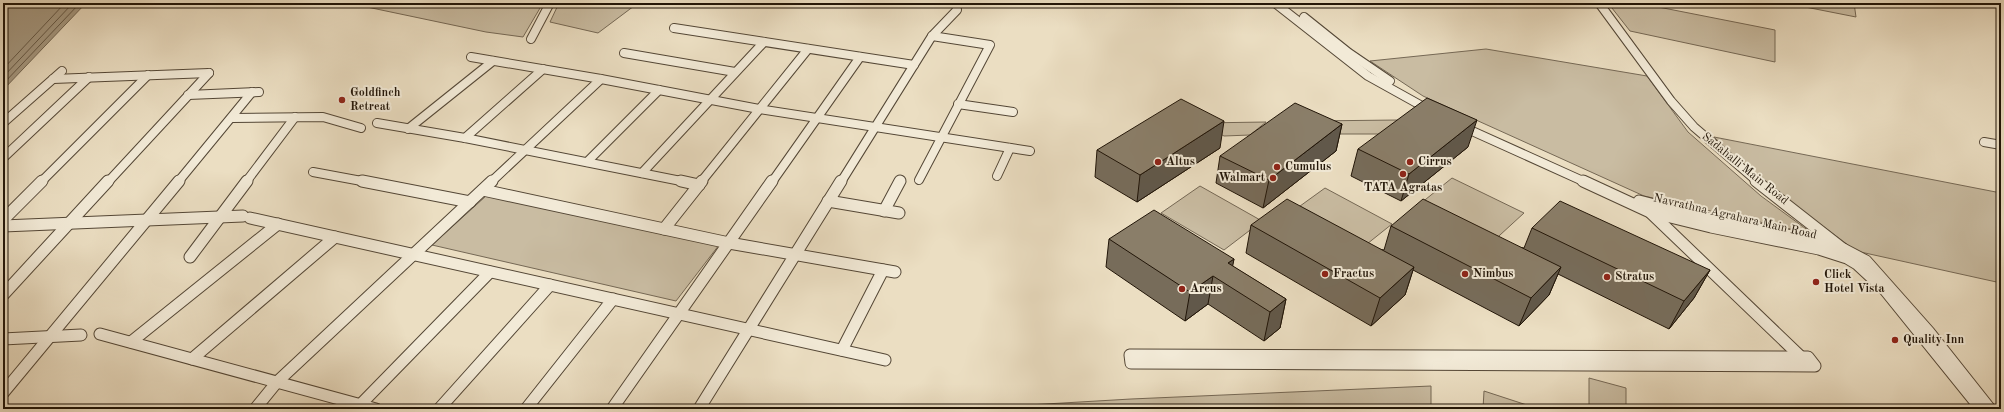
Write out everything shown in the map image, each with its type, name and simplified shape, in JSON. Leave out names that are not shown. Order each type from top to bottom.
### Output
[{"type":"street","points":[[531,39],[550,3]]},
{"type":"street","points":[[699,409],[932,36],[957,10],[956,3]]},
{"type":"street","points":[[1275,3],[1368,76],[1441,112],[1372,69],[1285,3]]},
{"type":"street","name":"Sadahalli Main Road","points":[[1599,3],[1671,101],[1694,127],[1742,170],[1857,264],[1885,290],[1918,325],[1990,409]]},
{"type":"street","points":[[674,28],[914,65]]},
{"type":"street","points":[[919,180],[990,45],[932,36]]},
{"type":"street","points":[[642,173],[764,42]]},
{"type":"street","points":[[664,229],[808,48]]},
{"type":"street","points":[[624,53],[735,72]]},
{"type":"street","points":[[612,409],[860,56]]},
{"type":"street","points":[[471,57],[601,78],[759,109],[1030,151]]},
{"type":"street","points":[[408,129],[493,61]]},
{"type":"street","points":[[464,138],[543,69]]},
{"type":"street","points":[[3,123],[62,71]]},
{"type":"street","points":[[3,295],[209,73],[53,79]]},
{"type":"street","points":[[3,220],[148,75]]},
{"type":"street","points":[[3,158],[89,77]]},
{"type":"street","points":[[254,409],[277,382],[601,78]]},
{"type":"street","points":[[587,162],[659,90]]},
{"type":"street","points":[[3,393],[255,92],[188,95]]},
{"type":"street","points":[[958,104],[1013,112]]},
{"type":"street","points":[[190,257],[295,117]]},
{"type":"street","points":[[232,118],[323,117],[361,128]]},
{"type":"street","name":"Navrathna Agrahara Main Road","points":[[1454,119],[1650,212],[1711,227],[1845,254]]},
{"type":"street","points":[[376,123],[464,138],[699,185]]},
{"type":"street","points":[[1984,142],[2001,145]]},
{"type":"street","points":[[997,176],[1010,148]]},
{"type":"street","points":[[313,172],[470,202]]},
{"type":"street","points":[[884,211],[900,181]]},
{"type":"street","name":"Navrathna Agrahara Main Road","points":[[1598,186],[1647,204],[1845,254]]},
{"type":"street","points":[[483,190],[729,243],[889,271],[842,350]]},
{"type":"street","points":[[828,201],[899,213]]},
{"type":"street","points":[[1650,212],[1808,360]]},
{"type":"street","points":[[3,226],[246,217],[885,360]]},
{"type":"street","points":[[131,342],[278,224]]},
{"type":"street","points":[[192,359],[334,237]]},
{"type":"street","points":[[360,405],[490,272]]},
{"type":"street","points":[[438,409],[550,285]]},
{"type":"street","points":[[526,409],[613,299]]},
{"type":"street","name":"Sadahalli Main Road","points":[[1918,325],[1980,409]]},
{"type":"street","points":[[100,334],[376,409]]},
{"type":"street","points":[[3,339],[80,335]]},
{"type":"street","points":[[1808,360],[1131,359],[1808,360]]},
{"type":"shaded area","points":[[372,3],[543,3],[523,37],[486,32],[367,7]]},
{"type":"shaded area","points":[[559,3],[638,3],[598,33],[550,22]]},
{"type":"shaded area","points":[[1608,3],[1638,3],[1775,30],[1775,62],[1630,31]]},
{"type":"shaded area","points":[[1785,3],[1854,3],[1856,17]]},
{"type":"shaded area","points":[[1486,49],[1647,76],[1688,132],[1761,196],[1813,234],[1644,196],[1423,96],[1370,61]]},
{"type":"shaded area","points":[[1398,120],[1381,134],[1338,134],[1309,121]]},
{"type":"shaded area","points":[[1266,122],[1250,135],[1224,136],[1200,123]]},
{"type":"shaded area","points":[[1714,137],[2001,193],[2001,283],[1856,251],[1748,170]]},
{"type":"shaded area","points":[[1452,178],[1524,213],[1488,246],[1415,208]]},
{"type":"shaded area","points":[[1200,186],[1262,221],[1224,250],[1161,213]]},
{"type":"shaded area","points":[[1325,188],[1392,224],[1357,252],[1289,214]]},
{"type":"shaded area","points":[[486,196],[719,245],[676,301],[432,245]]},
{"type":"shaded area","points":[[1589,378],[1626,388],[1626,409],[1589,409]]},
{"type":"shaded area","points":[[1431,386],[1431,409],[960,409],[1131,399]]},
{"type":"shaded area","points":[[1484,391],[1539,409],[1483,409]]},
{"type":"water","points":[[3,3],[86,3],[3,90]]},
{"type":"building","points":[[1427,98],[1477,120],[1409,174],[1358,149]]},
{"type":"building","points":[[1181,99],[1224,121],[1140,175],[1097,150]]},
{"type":"building","points":[[1295,103],[1342,124],[1269,180],[1220,156]]},
{"type":"building","points":[[1287,199],[1414,267],[1380,298],[1251,225]]},
{"type":"building","points":[[1423,199],[1561,267],[1531,298],[1391,226]]},
{"type":"building","points":[[1560,201],[1710,270],[1684,301],[1532,228]]},
{"type":"building","points":[[1154,210],[1234,259],[1228,263],[1286,299],[1270,312],[1213,276],[1190,292],[1109,239]]},
{"type":"place","name":"Goldfinch Retreat","points":[[342,100]]},
{"type":"place","name":"Altus","points":[[1158,162]]},
{"type":"place","name":"Cirrus","points":[[1410,162]]},
{"type":"place","name":"Cumulus","points":[[1277,167]]},
{"type":"place","name":"TATA Agratas","points":[[1403,174]]},
{"type":"place","name":"Walmart","points":[[1273,178]]},
{"type":"place","name":"Fractus","points":[[1325,274]]},
{"type":"place","name":"Nimbus","points":[[1465,274]]},
{"type":"place","name":"Stratus","points":[[1607,277]]},
{"type":"place","name":"Click Hotel Vista","points":[[1816,282]]},
{"type":"place","name":"Arcus","points":[[1182,289]]},
{"type":"place","name":"Quality Inn","points":[[1895,340]]}]
